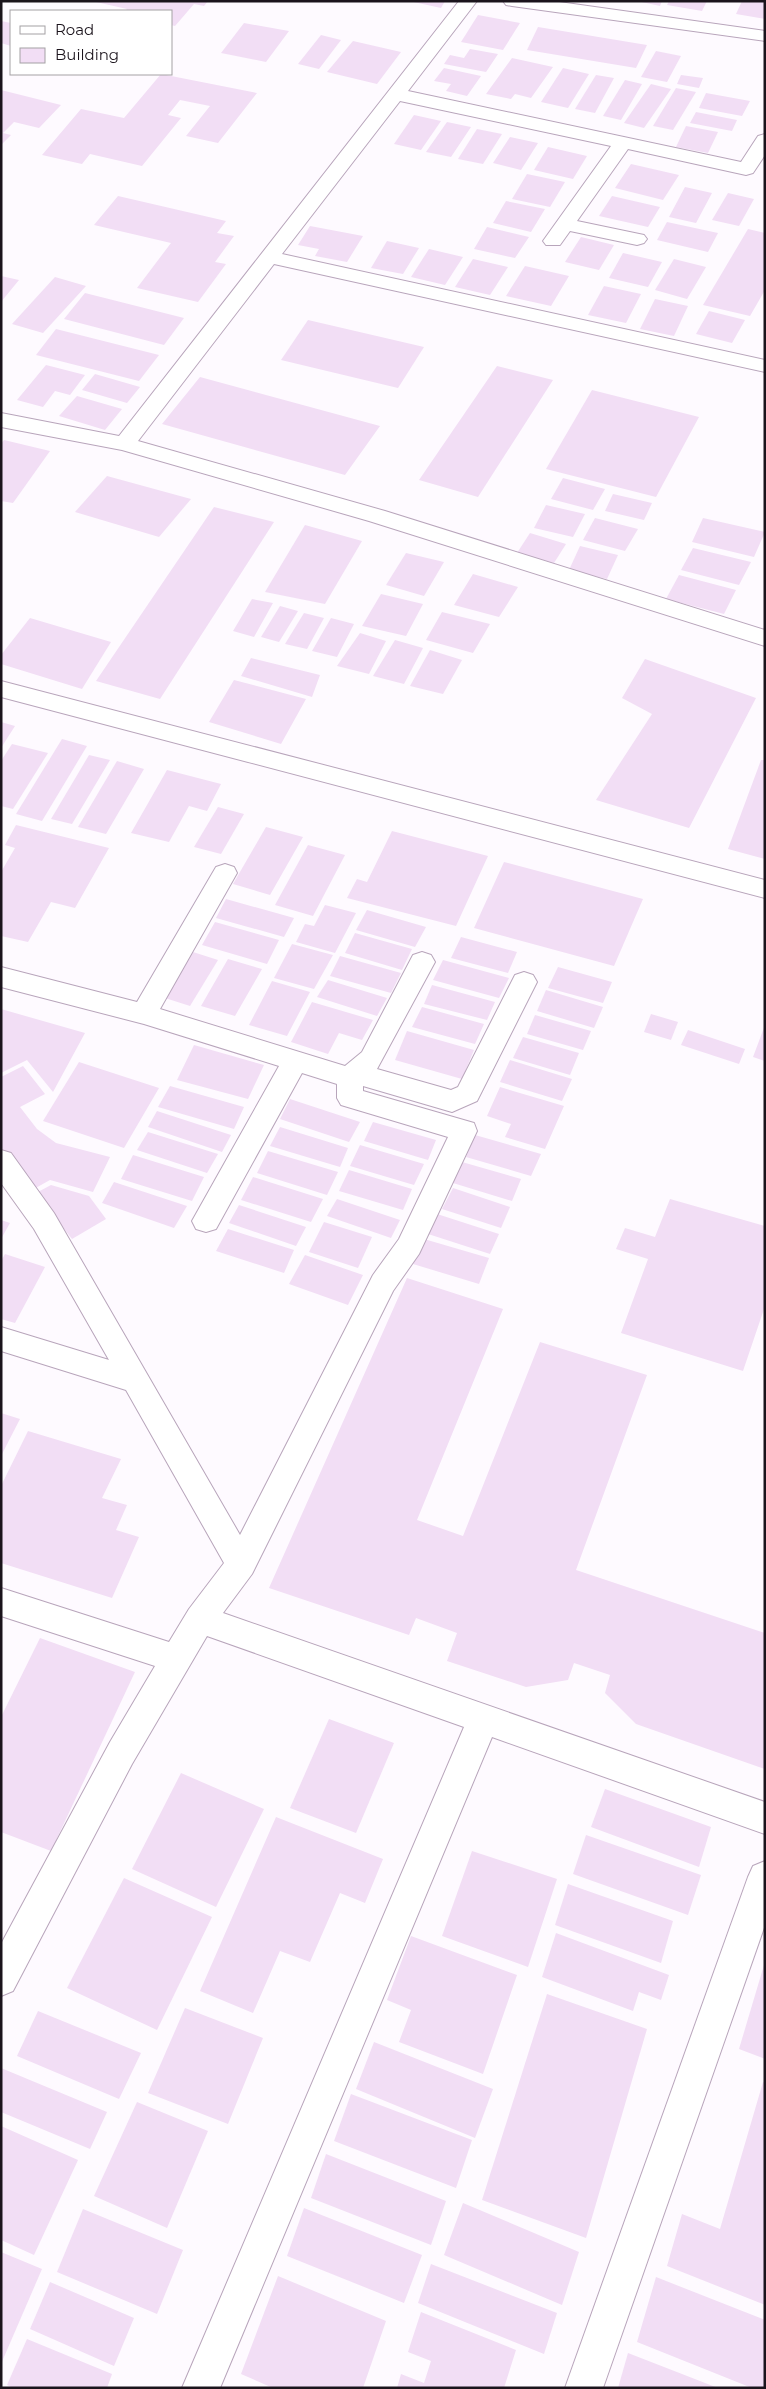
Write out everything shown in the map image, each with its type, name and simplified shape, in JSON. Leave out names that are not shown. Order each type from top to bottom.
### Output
[{"type":"street","points":[[124,444],[468,1]]},
{"type":"street","points":[[512,1],[765,36]]},
{"type":"street","points":[[396,94],[746,170],[765,140]]},
{"type":"street","points":[[553,241],[622,143]]},
{"type":"street","points":[[566,224],[636,239]]},
{"type":"street","points":[[269,257],[765,366]]},
{"type":"street","points":[[1,420],[124,444],[377,516],[765,638]]},
{"type":"street","points":[[1,689],[765,888]]},
{"type":"street","points":[[144,1014],[225,873]]},
{"type":"street","points":[[1,1979],[121,1753],[200,1619],[241,1564],[383,1283],[409,1246],[464,1131],[350,1098],[352,1076],[371,1059],[422,962]]},
{"type":"street","points":[[1,977],[144,1014],[295,1061],[452,1101],[468,1094],[524,982]]},
{"type":"street","points":[[206,1222],[295,1061]]},
{"type":"street","points":[[1,1160],[44,1221],[241,1564]]},
{"type":"street","points":[[1,1339],[136,1381]]},
{"type":"street","points":[[1,1602],[176,1659]]},
{"type":"street","points":[[200,1619],[765,1818]]},
{"type":"street","points":[[201,2388],[483,1719]]},
{"type":"street","points":[[584,2388],[765,1877]]},
{"type":"building","points":[[208,1],[204,6],[194,4],[175,26],[172,25],[172,10],[126,10],[96,2]]},
{"type":"building","points":[[409,1],[445,1],[441,8]]},
{"type":"building","points":[[637,1],[662,1],[660,6]]},
{"type":"building","points":[[669,1],[707,1],[702,11],[667,5]]},
{"type":"building","points":[[742,1],[765,1],[765,19],[736,14]]},
{"type":"building","points":[[478,15],[520,23],[503,50],[461,42]]},
{"type":"building","points":[[1,21],[10,23],[10,46],[1,43]]},
{"type":"building","points":[[244,23],[289,31],[266,62],[221,53]]},
{"type":"building","points":[[538,27],[647,45],[636,68],[527,50]]},
{"type":"building","points":[[321,35],[341,40],[319,69],[298,64]]},
{"type":"building","points":[[353,41],[401,52],[377,84],[327,72]]},
{"type":"building","points":[[470,49],[498,54],[486,72],[444,64],[450,55],[464,58]]},
{"type":"building","points":[[656,51],[681,56],[667,82],[641,77]]},
{"type":"building","points":[[512,58],[553,67],[531,98],[515,94],[511,99],[486,94]]},
{"type":"building","points":[[444,68],[481,76],[467,96],[446,91],[451,84],[434,81]]},
{"type":"building","points":[[563,68],[589,74],[568,108],[541,102]]},
{"type":"building","points":[[160,75],[257,93],[218,143],[186,136],[210,106],[180,100],[168,115],[181,118],[142,166],[90,154],[82,164],[42,155],[81,109],[124,118]]},
{"type":"building","points":[[596,75],[614,78],[595,113],[575,109]]},
{"type":"building","points":[[681,75],[703,78],[699,88],[677,84]]},
{"type":"building","points":[[625,80],[642,84],[621,120],[603,116]]},
{"type":"building","points":[[651,84],[671,89],[644,128],[624,123]]},
{"type":"building","points":[[676,88],[696,92],[673,130],[653,126]]},
{"type":"building","points":[[1,90],[61,105],[39,128],[14,122],[3,133],[11,135],[1,145]]},
{"type":"building","points":[[706,93],[750,101],[742,116],[699,108]]},
{"type":"building","points":[[696,112],[737,120],[732,131],[690,123]]},
{"type":"building","points":[[414,115],[441,121],[421,150],[394,144]]},
{"type":"building","points":[[447,122],[471,127],[451,157],[426,152]]},
{"type":"building","points":[[686,126],[718,132],[708,153],[676,147]]},
{"type":"building","points":[[477,129],[502,134],[483,164],[458,159]]},
{"type":"building","points":[[510,137],[538,143],[521,170],[493,163]]},
{"type":"building","points":[[548,147],[587,156],[573,179],[534,170]]},
{"type":"building","points":[[631,164],[679,175],[663,200],[615,188]]},
{"type":"building","points":[[527,174],[565,182],[550,207],[512,199]]},
{"type":"building","points":[[685,187],[712,193],[696,223],[669,217]]},
{"type":"building","points":[[728,193],[754,199],[739,226],[712,220]]},
{"type":"building","points":[[118,196],[226,221],[217,233],[234,236],[215,262],[226,264],[198,302],[137,288],[171,243],[94,225]]},
{"type":"building","points":[[612,196],[660,207],[648,227],[599,216]]},
{"type":"building","points":[[506,201],[545,209],[531,232],[493,223]]},
{"type":"building","points":[[667,222],[718,233],[708,252],[657,240]]},
{"type":"building","points":[[310,226],[363,236],[347,262],[315,256],[319,249],[298,245]]},
{"type":"building","points":[[487,227],[529,237],[515,258],[474,249]]},
{"type":"building","points":[[748,229],[765,233],[765,290],[750,316],[703,305]]},
{"type":"building","points":[[581,237],[614,245],[599,270],[565,262]]},
{"type":"building","points":[[387,241],[419,248],[403,274],[371,268]]},
{"type":"building","points":[[429,249],[463,257],[445,285],[411,277]]},
{"type":"building","points":[[623,253],[662,262],[648,287],[609,278]]},
{"type":"building","points":[[473,259],[508,267],[490,295],[455,287]]},
{"type":"building","points":[[674,259],[706,267],[687,299],[655,290]]},
{"type":"building","points":[[525,266],[569,276],[551,306],[506,296]]},
{"type":"building","points":[[1,276],[19,280],[1,302]]},
{"type":"building","points":[[55,277],[86,286],[43,333],[12,324]]},
{"type":"building","points":[[604,286],[641,294],[626,323],[588,315]]},
{"type":"building","points":[[85,293],[184,318],[164,345],[64,319]]},
{"type":"building","points":[[655,299],[688,306],[674,336],[640,329]]},
{"type":"building","points":[[709,311],[745,320],[732,343],[696,334]]},
{"type":"building","points":[[308,320],[424,347],[398,388],[281,360]]},
{"type":"building","points":[[56,329],[159,355],[139,381],[36,355]]},
{"type":"building","points":[[46,365],[85,375],[70,395],[55,391],[43,407],[17,400]]},
{"type":"building","points":[[497,366],[553,380],[478,497],[419,480]]},
{"type":"building","points":[[95,374],[140,387],[127,403],[82,390]]},
{"type":"building","points":[[200,377],[380,426],[345,475],[162,424]]},
{"type":"building","points":[[592,390],[699,417],[656,497],[546,469]]},
{"type":"building","points":[[77,396],[122,409],[105,430],[59,416]]},
{"type":"building","points":[[4,440],[50,451],[13,503],[1,501],[1,444]]},
{"type":"building","points":[[107,476],[191,499],[159,537],[75,512]]},
{"type":"building","points":[[563,478],[605,489],[593,510],[551,499]]},
{"type":"building","points":[[613,494],[652,503],[644,520],[605,511]]},
{"type":"building","points":[[546,505],[585,514],[573,537],[534,528]]},
{"type":"building","points":[[214,507],[274,522],[160,699],[96,681]]},
{"type":"building","points":[[595,518],[638,529],[625,551],[583,540]]},
{"type":"building","points":[[703,518],[765,532],[754,557],[692,542]]},
{"type":"building","points":[[305,525],[362,541],[325,604],[265,592]]},
{"type":"building","points":[[530,533],[566,544],[554,563],[517,553]]},
{"type":"building","points":[[580,546],[618,555],[607,579],[569,570]]},
{"type":"building","points":[[693,548],[751,562],[739,585],[681,570]]},
{"type":"building","points":[[406,553],[444,562],[424,596],[386,585]]},
{"type":"building","points":[[473,574],[518,587],[499,617],[454,605]]},
{"type":"building","points":[[679,575],[736,590],[724,614],[666,599]]},
{"type":"building","points":[[381,594],[423,604],[406,636],[362,626]]},
{"type":"building","points":[[252,599],[273,603],[254,637],[233,631]]},
{"type":"building","points":[[280,606],[298,611],[279,642],[261,637]]},
{"type":"building","points":[[442,612],[490,624],[473,653],[426,640]]},
{"type":"building","points":[[304,613],[324,618],[307,649],[285,644]]},
{"type":"building","points":[[30,618],[111,642],[82,689],[1,664],[1,655]]},
{"type":"building","points":[[331,618],[354,624],[337,657],[312,651]]},
{"type":"building","points":[[360,633],[386,641],[369,674],[337,666]]},
{"type":"building","points":[[395,640],[423,648],[404,684],[373,676]]},
{"type":"building","points":[[430,650],[462,660],[443,694],[410,686]]},
{"type":"building","points":[[251,658],[320,675],[312,697],[241,676]]},
{"type":"building","points":[[645,659],[756,698],[689,828],[596,800],[652,714],[622,698]]},
{"type":"building","points":[[234,680],[306,699],[281,744],[209,722]]},
{"type":"building","points":[[1,722],[15,726],[1,748]]},
{"type":"building","points":[[62,739],[87,746],[42,821],[16,814]]},
{"type":"building","points":[[12,744],[48,753],[13,809],[1,806],[1,761]]},
{"type":"building","points":[[89,755],[110,760],[72,824],[51,819]]},
{"type":"building","points":[[761,760],[765,760],[765,859],[728,849]]},
{"type":"building","points":[[117,761],[144,769],[106,834],[78,827]]},
{"type":"building","points":[[167,770],[221,784],[207,811],[189,806],[169,842],[131,833]]},
{"type":"building","points":[[218,807],[244,814],[221,854],[194,847]]},
{"type":"building","points":[[16,825],[109,848],[75,908],[51,902],[28,942],[1,936],[1,872],[15,848],[5,845]]},
{"type":"building","points":[[266,827],[303,837],[270,895],[233,884]]},
{"type":"building","points":[[392,831],[488,856],[456,926],[347,898],[357,879],[367,882]]},
{"type":"building","points":[[308,845],[345,855],[313,916],[275,905]]},
{"type":"building","points":[[504,862],[643,899],[614,966],[474,928]]},
{"type":"building","points":[[226,899],[294,918],[284,937],[216,918]]},
{"type":"building","points":[[325,905],[356,913],[335,953],[296,942],[305,924],[314,926]]},
{"type":"building","points":[[367,910],[426,927],[415,947],[356,930]]},
{"type":"building","points":[[215,922],[279,940],[267,964],[202,945]]},
{"type":"building","points":[[355,933],[412,949],[402,970],[345,953]]},
{"type":"building","points":[[461,937],[517,952],[508,973],[451,958]]},
{"type":"building","points":[[292,944],[333,955],[314,989],[274,978]]},
{"type":"building","points":[[193,952],[218,960],[190,1006],[165,998]]},
{"type":"building","points":[[340,956],[401,973],[391,993],[330,976]]},
{"type":"building","points":[[228,959],[262,969],[235,1016],[201,1006]]},
{"type":"building","points":[[443,960],[509,978],[499,998],[433,980]]},
{"type":"building","points":[[558,967],[612,982],[603,1003],[548,988]]},
{"type":"building","points":[[328,980],[387,998],[377,1016],[317,997]]},
{"type":"building","points":[[272,981],[310,992],[287,1036],[249,1025]]},
{"type":"building","points":[[432,985],[495,1002],[487,1020],[424,1004]]},
{"type":"building","points":[[546,990],[603,1007],[594,1028],[537,1011]]},
{"type":"building","points":[[312,1002],[373,1020],[362,1040],[339,1033],[328,1054],[291,1042]]},
{"type":"building","points":[[422,1007],[484,1024],[475,1044],[412,1027]]},
{"type":"building","points":[[1,1009],[85,1033],[53,1092],[27,1060],[1,1073]]},
{"type":"building","points":[[651,1014],[678,1022],[671,1040],[644,1032]]},
{"type":"building","points":[[535,1015],[591,1031],[583,1050],[527,1034]]},
{"type":"building","points":[[765,1025],[765,1061],[753,1057]]},
{"type":"building","points":[[688,1030],[745,1049],[739,1064],[681,1045]]},
{"type":"building","points":[[407,1031],[474,1050],[462,1079],[395,1060]]},
{"type":"building","points":[[523,1037],[579,1053],[570,1075],[513,1058]]},
{"type":"building","points":[[194,1045],[264,1065],[248,1099],[177,1080]]},
{"type":"building","points":[[510,1060],[572,1079],[562,1101],[500,1082]]},
{"type":"building","points":[[79,1062],[159,1088],[124,1148],[43,1121]]},
{"type":"building","points":[[23,1066],[45,1094],[20,1107],[37,1129],[56,1143],[110,1157],[93,1192],[50,1180],[32,1190],[1,1148],[1,1077]]},
{"type":"building","points":[[170,1086],[244,1107],[234,1129],[158,1107]]},
{"type":"building","points":[[500,1087],[564,1106],[545,1149],[505,1137],[511,1124],[487,1116]]},
{"type":"building","points":[[290,1099],[360,1122],[349,1142],[280,1119]]},
{"type":"building","points":[[157,1111],[231,1135],[222,1152],[148,1127]]},
{"type":"building","points":[[373,1122],[436,1140],[428,1160],[364,1141]]},
{"type":"building","points":[[280,1127],[348,1148],[340,1167],[270,1146]]},
{"type":"building","points":[[148,1132],[218,1154],[207,1173],[137,1150]]},
{"type":"building","points":[[475,1135],[541,1154],[531,1176],[466,1157]]},
{"type":"building","points":[[360,1145],[424,1164],[414,1185],[350,1166]]},
{"type":"building","points":[[268,1151],[338,1172],[327,1195],[257,1173]]},
{"type":"building","points":[[133,1155],[204,1177],[192,1201],[121,1179]]},
{"type":"building","points":[[462,1162],[521,1179],[512,1201],[453,1183]]},
{"type":"building","points":[[349,1170],[412,1189],[403,1210],[339,1191]]},
{"type":"building","points":[[253,1177],[323,1199],[311,1222],[241,1200]]},
{"type":"building","points":[[114,1182],[187,1206],[174,1228],[102,1203]]},
{"type":"building","points":[[51,1185],[89,1196],[106,1219],[72,1239],[36,1193]]},
{"type":"building","points":[[453,1188],[510,1207],[501,1228],[442,1209]]},
{"type":"building","points":[[337,1199],[400,1220],[391,1238],[327,1216]]},
{"type":"building","points":[[670,1199],[765,1226],[765,1306],[743,1371],[621,1333],[648,1259],[616,1249],[625,1228],[655,1237]]},
{"type":"building","points":[[239,1205],[306,1227],[296,1246],[229,1223]]},
{"type":"building","points":[[434,1213],[499,1234],[490,1254],[425,1233]]},
{"type":"building","points":[[1,1220],[10,1223],[1,1239]]},
{"type":"building","points":[[324,1222],[372,1237],[358,1268],[309,1252]]},
{"type":"building","points":[[228,1229],[294,1250],[284,1273],[216,1251]]},
{"type":"building","points":[[424,1239],[489,1258],[479,1284],[413,1264]]},
{"type":"building","points":[[5,1254],[45,1267],[15,1323],[1,1319],[1,1261]]},
{"type":"building","points":[[305,1255],[363,1275],[348,1305],[289,1284]]},
{"type":"building","points":[[407,1278],[503,1309],[417,1520],[463,1536],[540,1342],[647,1375],[576,1570],[765,1633],[765,1769],[636,1724],[605,1693],[610,1675],[574,1663],[568,1680],[526,1687],[447,1661],[457,1633],[416,1618],[409,1635],[269,1588]]},
{"type":"building","points":[[1,1413],[20,1419],[1,1456]]},
{"type":"building","points":[[28,1431],[121,1459],[102,1498],[127,1505],[116,1530],[139,1537],[112,1598],[1,1563],[1,1486]]},
{"type":"building","points":[[40,1638],[135,1672],[51,1851],[1,1832],[1,1717]]},
{"type":"building","points":[[329,1719],[394,1743],[356,1833],[290,1808]]},
{"type":"building","points":[[181,1773],[264,1809],[216,1907],[132,1869]]},
{"type":"building","points":[[605,1789],[711,1827],[699,1867],[591,1827]]},
{"type":"building","points":[[276,1817],[383,1859],[365,1903],[340,1893],[310,1962],[280,1951],[253,2013],[200,1991]]},
{"type":"building","points":[[586,1835],[701,1875],[688,1915],[573,1874]]},
{"type":"building","points":[[472,1851],[557,1879],[528,1967],[442,1936]]},
{"type":"building","points":[[124,1878],[212,1917],[157,2030],[67,1988]]},
{"type":"building","points":[[568,1884],[673,1921],[661,1963],[555,1925]]},
{"type":"building","points":[[556,1933],[669,1975],[661,2000],[639,1992],[633,2011],[542,1977]]},
{"type":"building","points":[[411,1936],[517,1975],[483,2074],[399,2042],[411,2010],[387,2000]]},
{"type":"building","points":[[765,1965],[765,2059],[739,2049]]},
{"type":"building","points":[[547,1994],[647,2029],[586,2238],[482,2200]]},
{"type":"building","points":[[185,2008],[263,2038],[228,2124],[148,2093]]},
{"type":"building","points":[[38,2011],[141,2053],[119,2099],[17,2056]]},
{"type":"building","points":[[374,2042],[493,2089],[475,2138],[356,2089]]},
{"type":"building","points":[[1,2068],[107,2112],[90,2149],[1,2112]]},
{"type":"building","points":[[763,2082],[765,2083],[765,2305],[667,2266],[682,2214],[720,2229]]},
{"type":"building","points":[[351,2094],[472,2140],[456,2188],[334,2141]]},
{"type":"building","points":[[137,2102],[208,2131],[167,2228],[94,2196]]},
{"type":"building","points":[[1,2126],[78,2160],[34,2255],[1,2240]]},
{"type":"building","points":[[326,2154],[446,2201],[431,2245],[311,2198]]},
{"type":"building","points":[[463,2203],[579,2252],[562,2305],[444,2255]]},
{"type":"building","points":[[304,2208],[422,2255],[404,2303],[287,2256]]},
{"type":"building","points":[[83,2209],[183,2250],[157,2314],[57,2272]]},
{"type":"building","points":[[1,2252],[42,2269],[1,2364]]},
{"type":"building","points":[[431,2264],[557,2313],[544,2354],[418,2303]]},
{"type":"building","points":[[278,2276],[386,2321],[363,2388],[273,2388],[241,2374]]},
{"type":"building","points":[[656,2277],[765,2320],[765,2388],[752,2388],[637,2342]]},
{"type":"building","points":[[50,2282],[134,2318],[114,2366],[30,2329]]},
{"type":"building","points":[[421,2312],[516,2350],[504,2388],[397,2388],[401,2374],[424,2383],[431,2361],[408,2352]]},
{"type":"building","points":[[27,2339],[112,2374],[107,2388],[13,2388],[7,2385]]},
{"type":"building","points":[[628,2353],[718,2388],[618,2388]]}]
